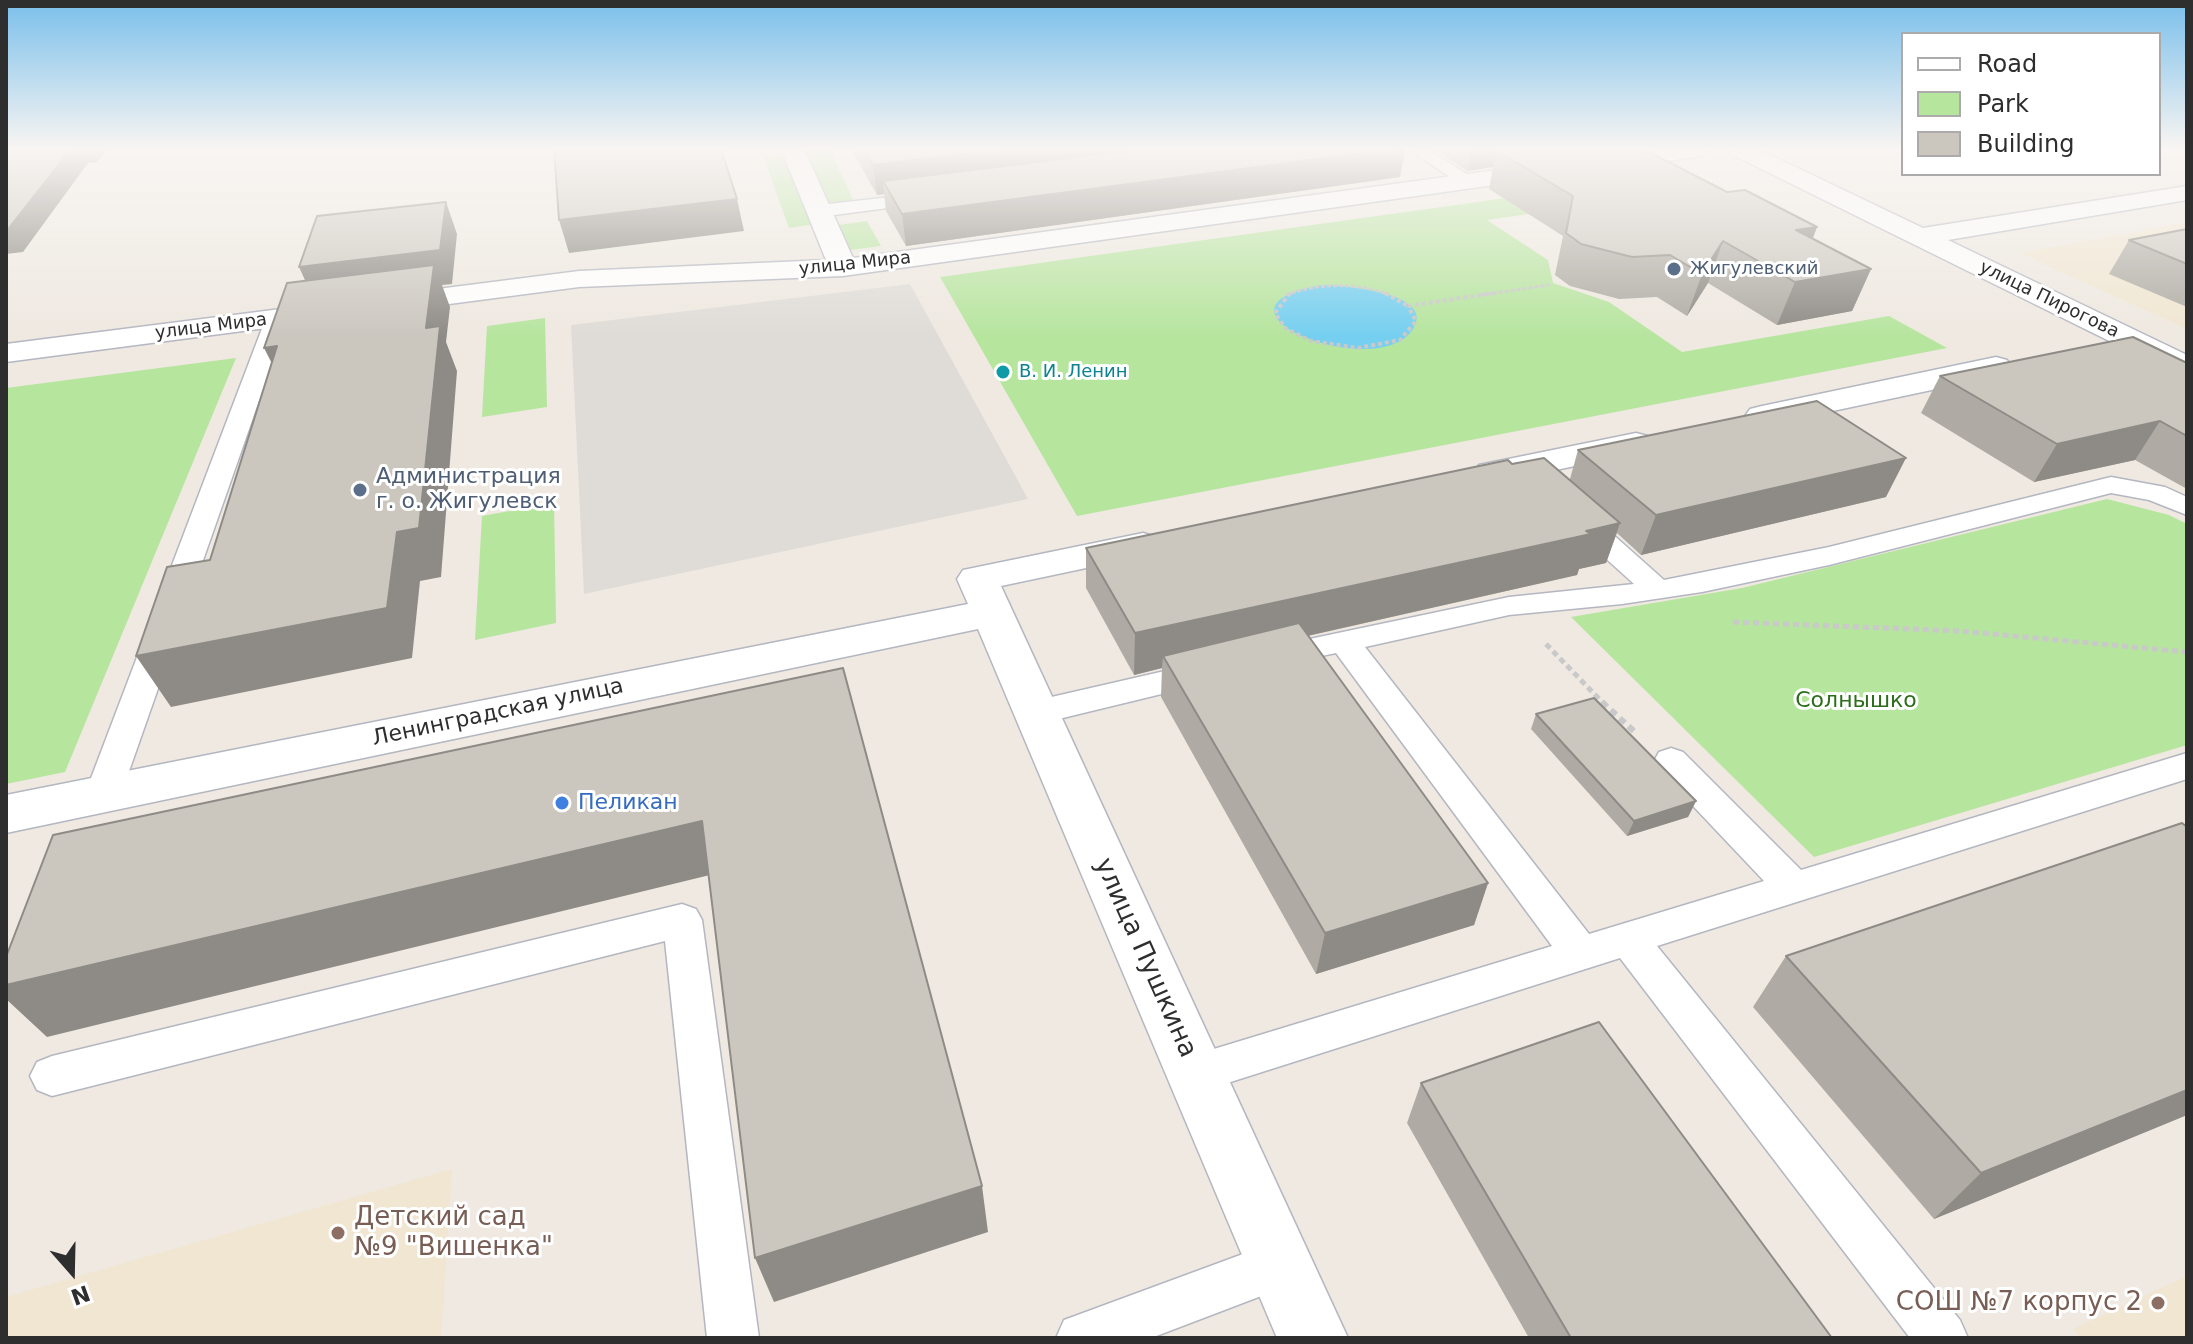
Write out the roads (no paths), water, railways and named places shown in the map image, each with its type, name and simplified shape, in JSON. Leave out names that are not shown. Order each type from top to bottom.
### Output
[{"type":"street","points":[[819,212],[843,268]]},
{"type":"street","name":"улица Мира","points":[[6,353],[579,279],[843,268],[1247,212]]},
{"type":"street","name":"улица Пирогова","points":[[1867,212],[2187,367]]},
{"type":"street","points":[[1919,237],[2073,212]]},
{"type":"street","points":[[2073,352],[2132,341]]},
{"type":"street","points":[[1722,425],[2030,361]]},
{"type":"street","points":[[1460,480],[1532,477],[1660,438]]},
{"type":"street","name":"Ленинградская улица","points":[[6,814],[984,596],[1170,539]]},
{"type":"street","name":"улица Пушкина","points":[[984,596],[1313,1338]]},
{"type":"lane","points":[[103,794],[277,318]]},
{"type":"lane","points":[[1034,713],[1343,640],[1509,606],[1657,589],[1829,556],[2111,485],[2156,493],[2187,507]]},
{"type":"lane","points":[[1565,507],[1657,589]]},
{"type":"lane","points":[[1343,640],[1581,954]]},
{"type":"lane","points":[[1671,761],[1794,888]]},
{"type":"lane","points":[[1196,1073],[2187,766]]},
{"type":"lane","points":[[52,1076],[682,920],[733,1338]]},
{"type":"lane","points":[[1628,939],[1942,1338]]},
{"type":"lane","points":[[1082,1338],[1281,1265]]},
{"type":"water","points":[[1322,285],[1365,289],[1400,299],[1417,316],[1413,329],[1393,344],[1365,349],[1333,346],[1303,337],[1282,324],[1274,309],[1286,296]]},
{"type":"place","name":"Жигулевский","points":[[1674,269]]},
{"type":"place","name":"В. И. Ленин","points":[[1003,372]]},
{"type":"place","name":"Администрация г. о. Жигулевск","points":[[360,490]]},
{"type":"place","name":"Пеликан","points":[[562,803]]},
{"type":"place","name":"Детский сад №9 \"Вишенка\"","points":[[338,1233]]},
{"type":"place","name":"СОШ №7 корпус 2","points":[[2158,1303]]},
{"type":"park label","name":"Солнышко","points":[[1856,701]]}]
